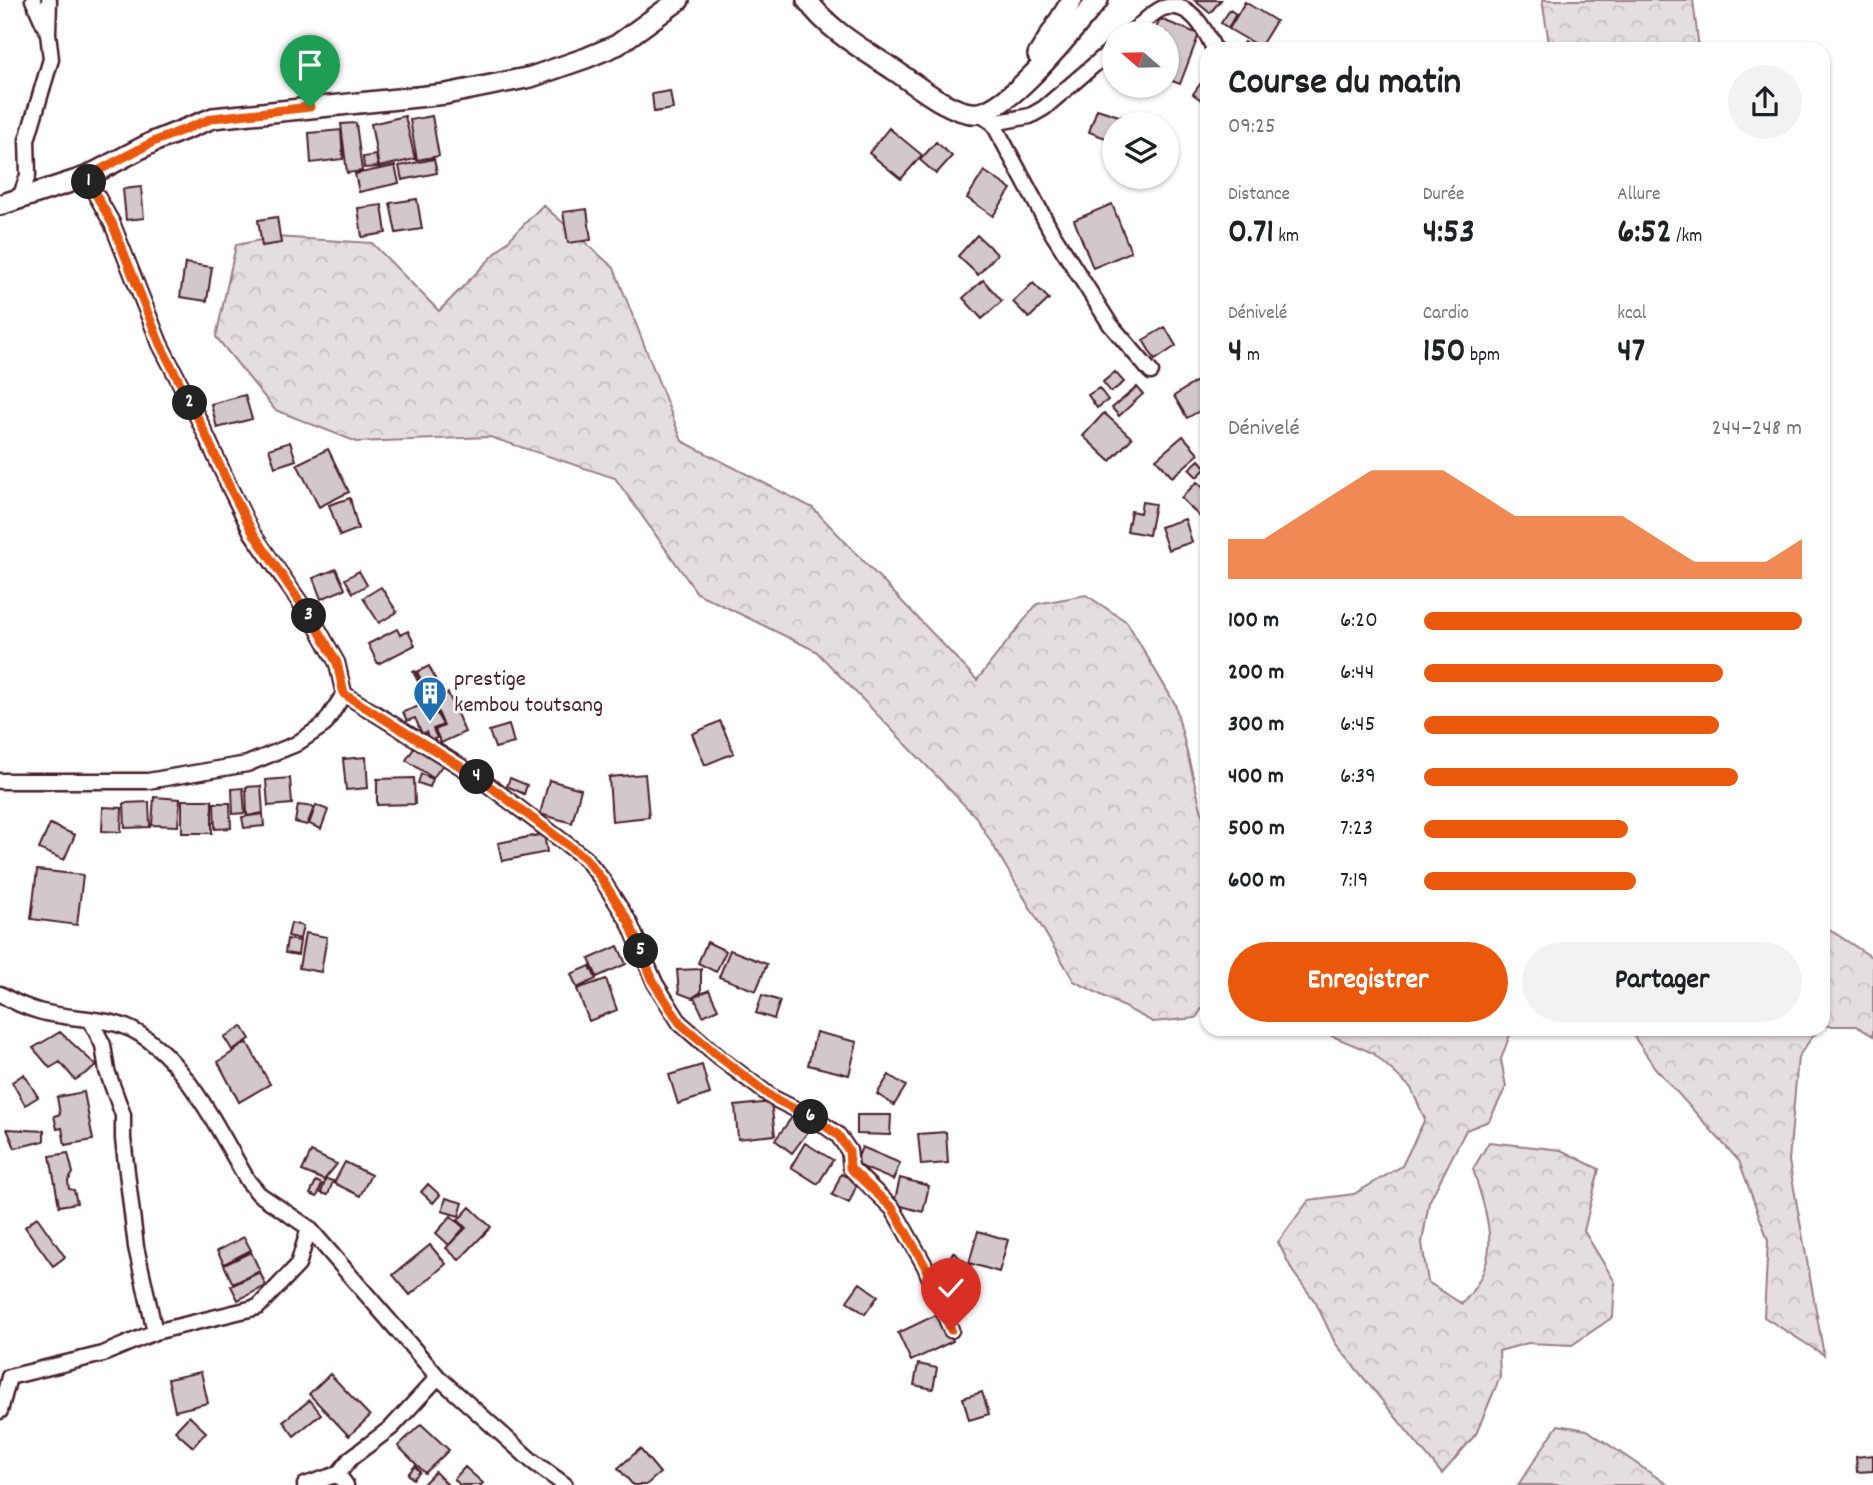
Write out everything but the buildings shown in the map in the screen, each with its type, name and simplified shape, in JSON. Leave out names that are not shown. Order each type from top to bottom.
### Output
[{"type":"street","points":[[33,0],[48,33]]},
{"type":"street","points":[[20,198],[28,174],[27,140],[51,59],[48,33],[49,0]]},
{"type":"street","points":[[0,205],[86,177],[153,142],[213,118],[446,94],[531,77],[617,45],[679,0]]},
{"type":"street","points":[[807,0],[833,27],[939,100],[985,118],[1030,116],[1044,108],[1102,58]]},
{"type":"street","points":[[1017,89],[1073,0]]},
{"type":"street","points":[[985,118],[1060,46],[1098,0]]},
{"type":"street","points":[[1146,21],[1160,9],[1172,5],[1187,9],[1204,25],[1211,42]]},
{"type":"street","points":[[985,118],[1051,231],[1110,324],[1151,372]]},
{"type":"street","points":[[86,177],[112,223],[160,344],[230,488],[253,533],[317,627],[337,663],[344,694],[479,778],[585,858],[629,922],[654,983],[680,1023],[773,1098],[817,1120],[838,1135],[849,1151],[850,1168],[893,1209],[925,1266],[951,1330]]},
{"type":"street","points":[[0,780],[148,781],[247,764],[296,744],[324,725],[344,694]]},
{"type":"street","points":[[0,994],[22,1007],[51,1016],[114,1023],[141,1033],[159,1047],[192,1090],[248,1181],[259,1194],[309,1228],[438,1377],[531,1461],[565,1485]]},
{"type":"street","points":[[90,1021],[103,1045],[107,1071],[123,1115],[123,1139],[136,1247],[155,1332]]},
{"type":"street","points":[[0,1411],[9,1377],[103,1354],[155,1332],[258,1307],[298,1265],[309,1228]]},
{"type":"street","points":[[306,1485],[342,1480],[351,1458],[392,1427],[438,1377]]},
{"type":"green space","points":[[1542,0],[1693,0],[1698,42],[1549,42]]},
{"type":"green space","points":[[543,205],[614,268],[682,441],[813,508],[977,680],[1037,604],[1086,595],[1127,622],[1175,704],[1200,805],[1200,1011],[1196,1018],[1153,1022],[1074,981],[976,817],[816,651],[697,593],[615,478],[490,437],[357,442],[275,410],[216,337],[236,245],[275,237],[372,243],[439,311]]},
{"type":"green space","points":[[1830,930],[1873,958],[1873,1036],[1856,1026],[1830,1026]]},
{"type":"green space","points":[[1332,1036],[1509,1036],[1501,1059],[1506,1087],[1489,1121],[1466,1130],[1429,1202],[1422,1243],[1428,1282],[1462,1304],[1484,1271],[1488,1255],[1488,1223],[1473,1169],[1489,1142],[1561,1150],[1599,1169],[1584,1231],[1615,1282],[1613,1317],[1572,1345],[1528,1343],[1499,1351],[1500,1377],[1476,1434],[1442,1474],[1335,1343],[1316,1303],[1293,1272],[1278,1242],[1309,1200],[1354,1194],[1402,1166],[1425,1119],[1411,1088],[1373,1053]]},
{"type":"green space","points":[[1634,1036],[1813,1036],[1798,1057],[1789,1161],[1824,1355],[1764,1317],[1768,1240],[1739,1161],[1655,1068]]},
{"type":"green space","points":[[1558,1425],[1587,1430],[1668,1485],[1518,1485]]},
{"type":"place","name":"prestige kembou toutsang","points":[[430,723]]},
{"type":"route","points":[[310,107],[213,118],[153,142],[86,177],[112,223],[160,344],[253,533],[317,627],[337,663],[344,694],[479,778],[585,858],[629,922],[654,983],[680,1023],[773,1098],[817,1120],[838,1135],[849,1151],[850,1168],[893,1209],[925,1266],[951,1330]]}]
